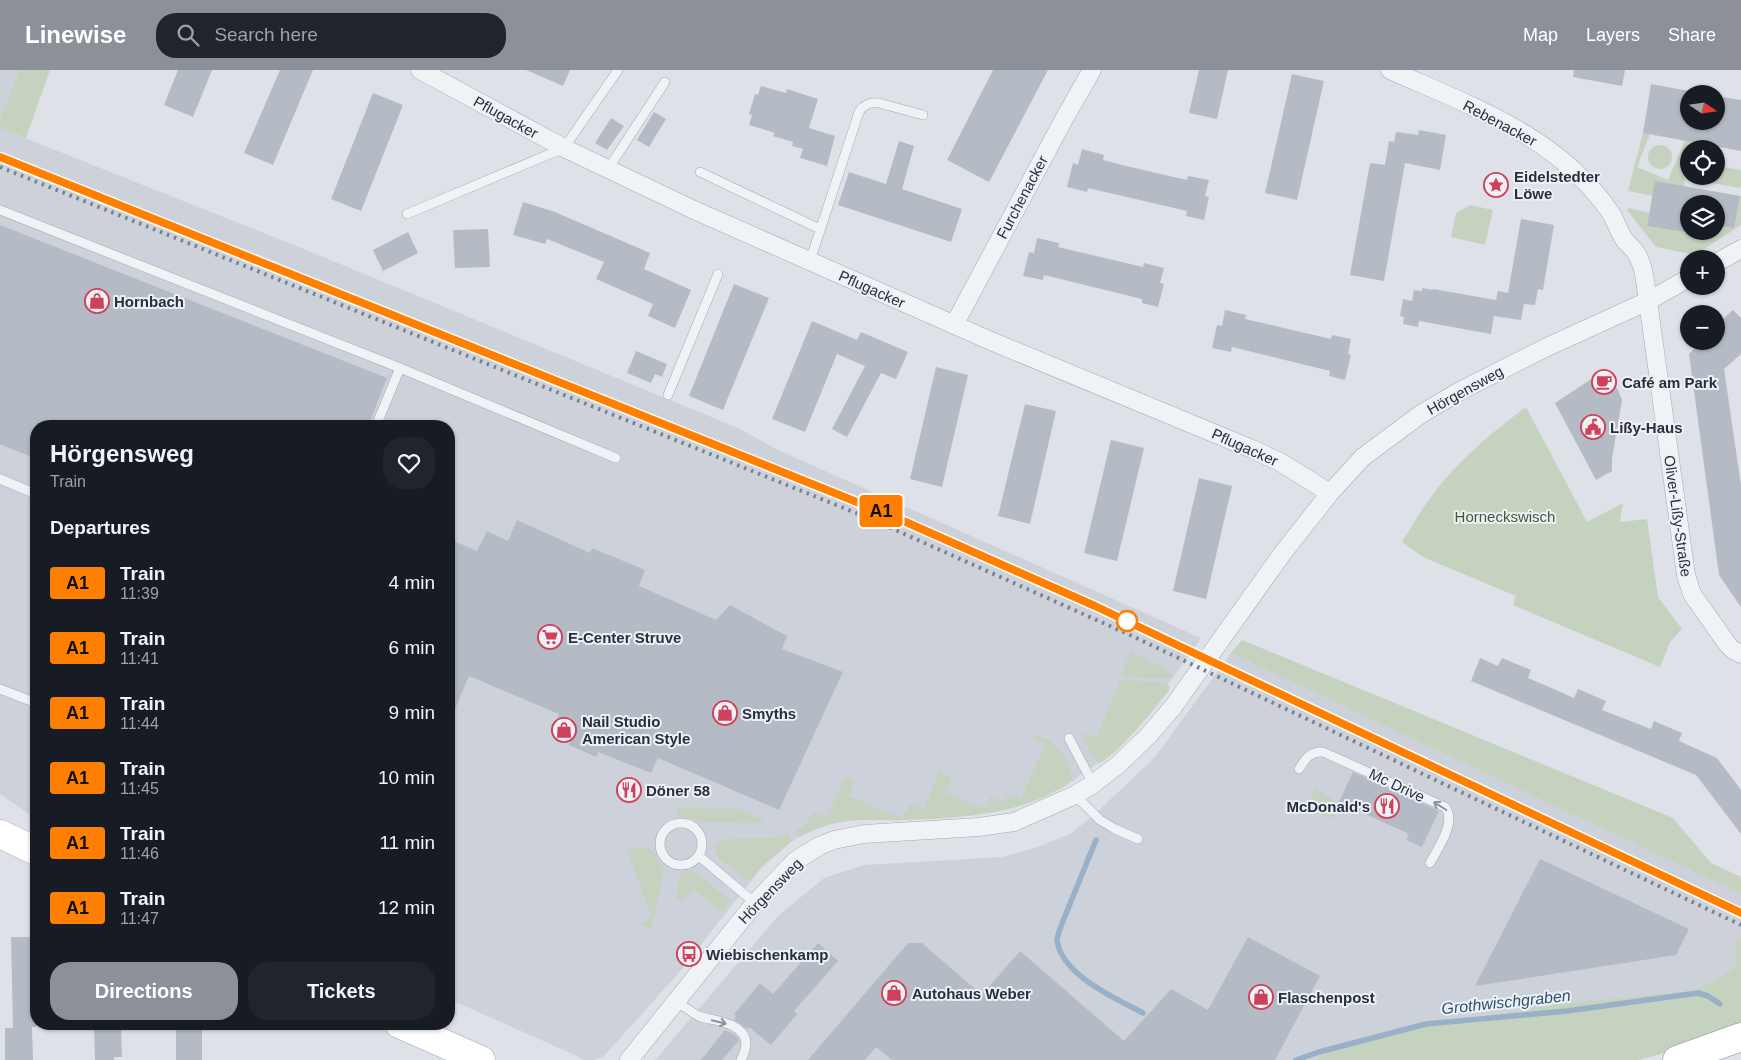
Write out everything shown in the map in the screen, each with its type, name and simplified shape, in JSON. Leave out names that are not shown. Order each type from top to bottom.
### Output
[{"type":"main road","points":[[0,834],[30,849]]},
{"type":"main road","points":[[413,1030],[481,1060]]},
{"type":"main road","points":[[1677,1060],[1741,1037]]},
{"type":"street","name":"Pflugacker","points":[[420,70],[564,148],[694,210],[954,325],[1259,452],[1280,462],[1330,493]]},
{"type":"street","name":"Furchenacker","points":[[954,325],[1042,159],[1092,70]]},
{"type":"street","name":"Rebenacker","points":[[1390,70],[1524,133],[1550,150],[1576,172],[1611,213],[1624,239],[1635,251],[1642,266],[1648,301]]},
{"type":"street","points":[[1725,258],[1741,249]]},
{"type":"street","name":"Hörgensweg","points":[[630,1060],[755,903],[795,861],[819,846],[834,840],[864,834],[979,827],[1014,822],[1038,813],[1093,784],[1137,748],[1173,707],[1282,554],[1330,493],[1363,457],[1421,414],[1498,370],[1648,301],[1680,283]]},
{"type":"street","name":"Oliver-Lißy-Straße","points":[[1648,301],[1687,580],[1692,594],[1728,645],[1741,654]]},
{"type":"lane","points":[[407,214],[564,148],[618,70]]},
{"type":"lane","points":[[608,169],[665,82]]},
{"type":"lane","points":[[810,261],[862,107],[872,102],[922,115]]},
{"type":"lane","points":[[700,172],[820,229]]},
{"type":"lane","points":[[0,210],[400,368],[616,458]]},
{"type":"lane","points":[[668,395],[718,274]]},
{"type":"lane","points":[[378,420],[400,368]]},
{"type":"lane","points":[[0,479],[30,492]]},
{"type":"lane","points":[[0,689],[30,701]]},
{"type":"lane","points":[[1069,738],[1093,784]]},
{"type":"lane","name":"Mc Drive","points":[[1299,770],[1307,757],[1317,752],[1323,752],[1445,807],[1450,817],[1449,825],[1430,863]]},
{"type":"lane","points":[[1075,795],[1100,820],[1138,839]]},
{"type":"lane","points":[[680,823],[696,829],[702,845],[699,856],[688,864],[680,865],[667,861],[660,850],[661,836],[664,831],[674,824],[680,823]]},
{"type":"lane","points":[[699,856],[755,903]]},
{"type":"lane","points":[[676,1001],[699,1016],[734,1026],[743,1033],[746,1039],[745,1052],[741,1060]]},
{"type":"shaded area","points":[[0,70],[19,70],[0,119]]},
{"type":"shaded area","points":[[0,128],[294,245],[738,428],[778,450],[1201,638],[1147,714],[1112,753],[1067,785],[1036,800],[971,814],[849,820],[821,826],[792,841],[763,866],[677,975],[604,1056],[595,1060],[583,1060],[455,1002],[455,420],[30,420],[30,815],[0,794]]},
{"type":"shaded area","points":[[1231,653],[1741,894],[1741,939],[1736,937],[1735,968],[1696,990],[1559,1004],[1401,1029],[1335,1047],[1315,1060],[655,1060],[779,915],[824,878],[864,865],[1002,857],[1038,847],[1070,834],[1094,815],[1155,757]]},
{"type":"green space","points":[[19,70],[50,70],[26,138],[0,128],[0,119]]},
{"type":"green space","points":[[1643,133],[1650,134],[1637,167],[1668,180],[1680,152],[1680,185],[1684,186],[1653,196],[1628,191]]},
{"type":"green space","points":[[1660,145],[1668,149],[1672,157],[1668,165],[1660,169],[1652,165],[1648,157],[1652,149]]},
{"type":"green space","points":[[1725,167],[1741,170],[1741,188],[1724,185]]},
{"type":"green space","points":[[1741,196],[1741,225],[1725,235],[1725,214]]},
{"type":"green space","points":[[1470,205],[1493,210],[1485,245],[1451,237],[1456,213]]},
{"type":"green space","points":[[1628,208],[1650,213],[1647,226],[1680,232],[1680,240],[1718,240],[1703,250],[1680,250],[1680,252],[1656,247],[1627,210]]},
{"type":"green space","name":"Horneckswisch","points":[[1526,407],[1587,522],[1623,503],[1620,522],[1647,519],[1658,597],[1682,629],[1670,642],[1660,667],[1513,605],[1516,596],[1423,557],[1402,542],[1425,505],[1450,473],[1481,443]]},
{"type":"green space","points":[[1242,640],[1673,818],[1711,863],[1741,877],[1741,894],[1231,653]]},
{"type":"green space","points":[[1131,652],[1167,669],[1174,678],[1122,677],[1121,675]]},
{"type":"green space","points":[[1120,680],[1164,683],[1170,686],[1163,698],[1136,731],[1115,752],[1099,763],[1091,753],[1082,733],[1097,737]]},
{"type":"green space","points":[[1036,736],[1050,741],[1060,751],[1068,763],[1072,777],[1064,787],[1035,801],[1018,807],[962,817],[849,821],[835,823],[798,837],[795,833],[796,830],[804,826],[813,812],[826,818],[846,777],[855,781],[848,796],[902,818],[911,803],[924,809],[939,771],[951,777],[945,793],[985,808],[991,796],[1004,802],[1008,795],[1021,800],[1045,744],[1032,738]]},
{"type":"green space","points":[[1315,788],[1341,805],[1334,819],[1306,809]]},
{"type":"green space","points":[[676,807],[737,809],[764,819],[760,823],[699,822],[686,817],[678,817]]},
{"type":"green space","points":[[789,834],[792,841],[750,880],[746,880],[717,856],[715,850],[719,842],[724,839],[771,838]]},
{"type":"green space","points":[[647,847],[654,852],[664,870],[652,927],[649,929],[640,924],[652,917],[627,850]]},
{"type":"green space","points":[[692,870],[730,900],[725,911],[719,910],[693,889],[682,901],[676,899],[680,875]]},
{"type":"green space","points":[[1736,937],[1741,939],[1741,1024],[1703,1040],[1664,1053],[1638,1060],[1315,1060],[1335,1047],[1401,1029],[1559,1004],[1696,990],[1735,968]]},
{"type":"building","points":[[178,70],[212,70],[193,117],[164,105]]},
{"type":"building","points":[[280,70],[313,70],[273,165],[244,153]]},
{"type":"building","points":[[526,70],[570,70],[563,86]]},
{"type":"building","points":[[993,70],[1048,70],[989,182],[947,160]]},
{"type":"building","points":[[1199,70],[1228,70],[1217,119],[1189,113]]},
{"type":"building","points":[[1574,70],[1625,70],[1622,86],[1573,77]]},
{"type":"building","points":[[1292,74],[1324,81],[1297,200],[1265,193]]},
{"type":"building","points":[[1651,84],[1680,89],[1680,130],[1725,130],[1725,97],[1741,100],[1741,151],[1725,148],[1725,140],[1681,140],[1643,133]]},
{"type":"building","points":[[761,86],[786,93],[787,89],[818,99],[809,128],[835,136],[827,166],[800,158],[803,149],[792,146],[793,142],[773,136],[775,133],[749,125],[752,115],[749,114],[755,94],[758,95]]},
{"type":"building","points":[[373,93],[403,105],[361,211],[331,199]]},
{"type":"building","points":[[654,112],[666,119],[649,147],[637,140]]},
{"type":"building","points":[[611,118],[624,126],[607,150],[595,143]]},
{"type":"building","points":[[1419,130],[1446,135],[1440,170],[1405,163],[1384,281],[1350,275],[1370,163],[1385,165],[1389,141],[1394,142],[1396,132],[1418,135]]},
{"type":"building","points":[[899,141],[914,146],[902,189],[962,209],[951,242],[838,205],[849,172],[886,184]]},
{"type":"building","points":[[1082,149],[1104,155],[1103,160],[1126,166],[1187,180],[1188,176],[1209,180],[1205,196],[1209,197],[1204,220],[1186,216],[1187,211],[1088,188],[1087,192],[1067,187],[1073,163],[1078,165]]},
{"type":"building","points":[[1655,181],[1740,196],[1734,228],[1725,226],[1725,195],[1680,195],[1680,232],[1647,226]]},
{"type":"building","points":[[523,202],[555,212],[650,253],[644,269],[691,290],[675,328],[648,316],[653,304],[596,279],[604,262],[547,239],[545,244],[513,235]]},
{"type":"building","points":[[1521,219],[1554,225],[1543,290],[1538,289],[1535,305],[1524,304],[1521,320],[1494,316],[1491,334],[1419,321],[1418,327],[1403,324],[1404,317],[1400,316],[1403,299],[1412,301],[1414,290],[1422,291],[1422,288],[1433,289],[1496,300],[1498,291],[1508,293]]},
{"type":"building","name":"Hornbach","points":[[0,225],[387,378],[370,420],[30,420],[30,456],[0,444]]},
{"type":"building","points":[[488,229],[490,267],[455,268],[453,230]]},
{"type":"building","points":[[408,232],[418,253],[383,271],[373,250]]},
{"type":"building","points":[[1037,238],[1059,243],[1058,247],[1143,267],[1144,263],[1164,268],[1160,283],[1164,284],[1158,307],[1142,303],[1142,299],[1044,275],[1043,280],[1023,276],[1029,252],[1034,253]]},
{"type":"building","points":[[734,284],[769,298],[723,410],[689,396]]},
{"type":"building","points":[[1225,310],[1246,315],[1245,319],[1331,339],[1332,335],[1351,339],[1348,354],[1351,355],[1345,380],[1329,376],[1330,371],[1232,347],[1231,352],[1212,348],[1217,325],[1222,326]]},
{"type":"building","points":[[1733,310],[1741,318],[1741,354],[1724,369],[1741,485],[1741,607],[1719,575],[1689,354],[1693,350],[1725,350],[1725,317]]},
{"type":"building","points":[[812,321],[857,340],[861,332],[908,352],[896,379],[881,373],[847,437],[832,429],[865,366],[837,354],[805,432],[772,419]]},
{"type":"building","points":[[636,351],[667,364],[662,377],[655,374],[651,383],[627,373]]},
{"type":"building","points":[[936,367],[968,375],[942,487],[910,479]]},
{"type":"building","name":"Lißy-Haus","points":[[1605,370],[1622,400],[1612,458],[1612,471],[1596,480],[1555,403]]},
{"type":"building","points":[[1025,404],[1056,411],[1030,524],[998,516]]},
{"type":"building","points":[[1111,440],[1144,448],[1117,561],[1084,553]]},
{"type":"building","points":[[1199,478],[1232,486],[1206,599],[1173,591]]},
{"type":"building","points":[[517,520],[590,553],[592,548],[645,570],[639,586],[716,620],[730,605],[787,636],[782,649],[843,672],[779,810],[658,758],[651,773],[598,752],[596,757],[569,745],[571,740],[550,732],[559,714],[469,676],[455,709],[455,542],[477,551],[487,531],[508,541]]},
{"type":"building","points":[[1480,658],[1498,666],[1502,658],[1531,670],[1528,678],[1574,698],[1578,689],[1606,701],[1602,710],[1651,729],[1654,721],[1682,733],[1679,741],[1717,758],[1741,790],[1741,834],[1696,775],[1471,681]]},
{"type":"building","name":"McDonald's","points":[[1353,772],[1439,811],[1422,847],[1406,840],[1409,834],[1339,802]]},
{"type":"building","points":[[1540,859],[1689,929],[1676,955],[1475,986]]},
{"type":"building","points":[[11,937],[30,937],[30,1030],[32,1030],[33,1060],[5,1060],[5,1028],[13,1028]]},
{"type":"building","points":[[1248,937],[1320,976],[1275,1060],[892,1060],[876,1047],[865,1060],[808,1060],[908,943],[922,943],[982,995],[1020,951],[1124,1041],[1171,989],[1208,1010]]},
{"type":"building","points":[[818,943],[838,961],[794,1011],[797,1014],[771,1045],[749,1027],[747,1029],[734,1020],[736,1016],[734,1014],[760,983],[773,994]]},
{"type":"building","points":[[94,1030],[121,1030],[122,1057],[114,1057],[114,1060],[95,1060]]},
{"type":"building","points":[[176,1030],[202,1030],[202,1060],[176,1060]]},
{"type":"building","points":[[725,1030],[735,1035],[739,1040],[722,1060],[701,1060]]},
{"type":"waterway","name":"Grothwischgraben","points":[[1096,840],[1057,940],[1061,953],[1068,964],[1079,975],[1105,993],[1143,1013]]},
{"type":"waterway","name":"Grothwischgraben","points":[[1296,1060],[1319,1052],[1426,1024],[1567,1011],[1698,993],[1708,996],[1720,1004]]},
{"type":"railway","points":[[0,157],[899,519],[1095,606],[1741,913]]},
{"type":"railway","points":[[0,167],[871,519],[1130,635],[1741,925]]},
{"type":"train","name":"A1","points":[[0,157],[899,519],[1095,606],[1741,913]]},
{"type":"place","name":"Eidelstedter Löwe","points":[[1496,185]]},
{"type":"place","name":"Hornbach","points":[[97,301]]},
{"type":"place","name":"Café am Park","points":[[1604,382]]},
{"type":"place","name":"Lißy-Haus","points":[[1593,427]]},
{"type":"place","name":"E-Center Struve","points":[[550,637]]},
{"type":"place","name":"Smyths","points":[[725,713]]},
{"type":"place","name":"Nail Studio American Style","points":[[564,730]]},
{"type":"place","name":"Döner 58","points":[[629,790]]},
{"type":"place","name":"McDonald's","points":[[1387,806]]},
{"type":"place","name":"Wiebischenkamp","points":[[689,954]]},
{"type":"place","name":"Autohaus Weber","points":[[894,993]]},
{"type":"place","name":"Flaschenpost","points":[[1261,997]]}]
